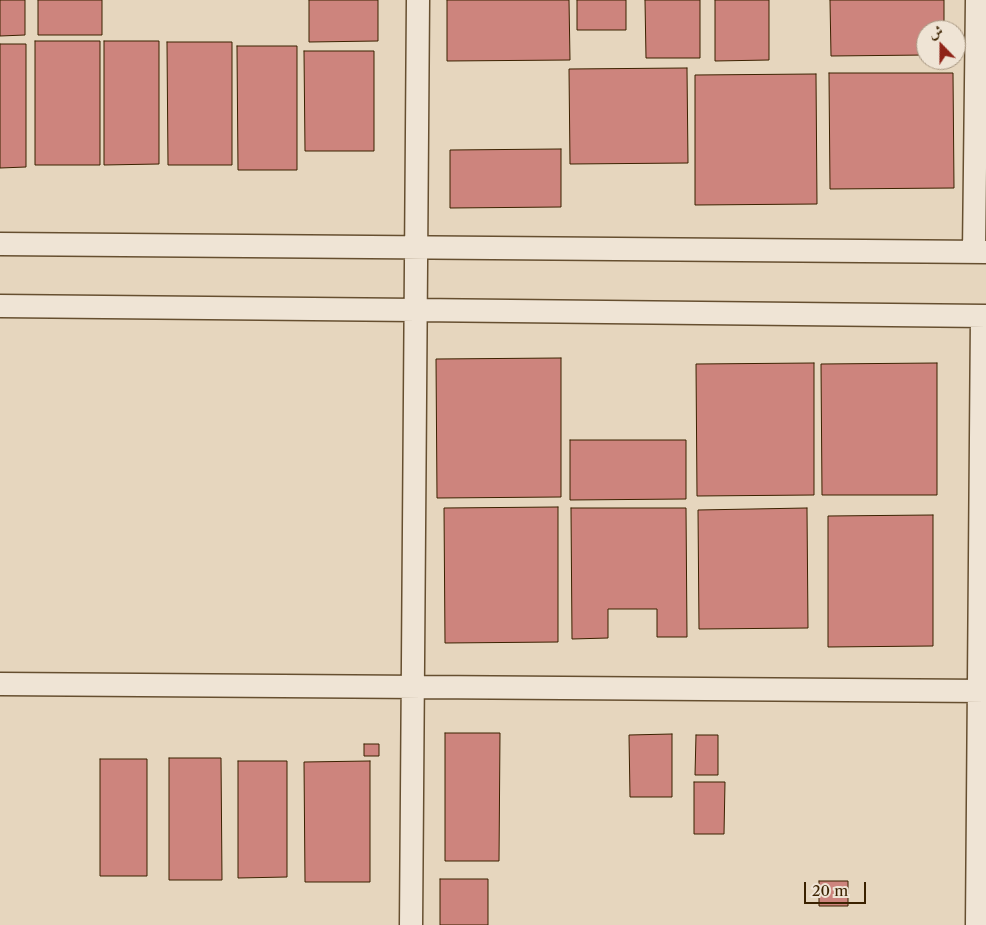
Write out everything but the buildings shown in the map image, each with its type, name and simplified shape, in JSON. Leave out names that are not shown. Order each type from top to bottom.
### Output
[{"type":"street","points":[[411,925],[418,0]]},
{"type":"street","points":[[0,244],[980,252],[977,0]]},
{"type":"street","points":[[0,306],[984,316],[982,691],[977,925]]},
{"type":"street","points":[[0,684],[982,691]]}]
